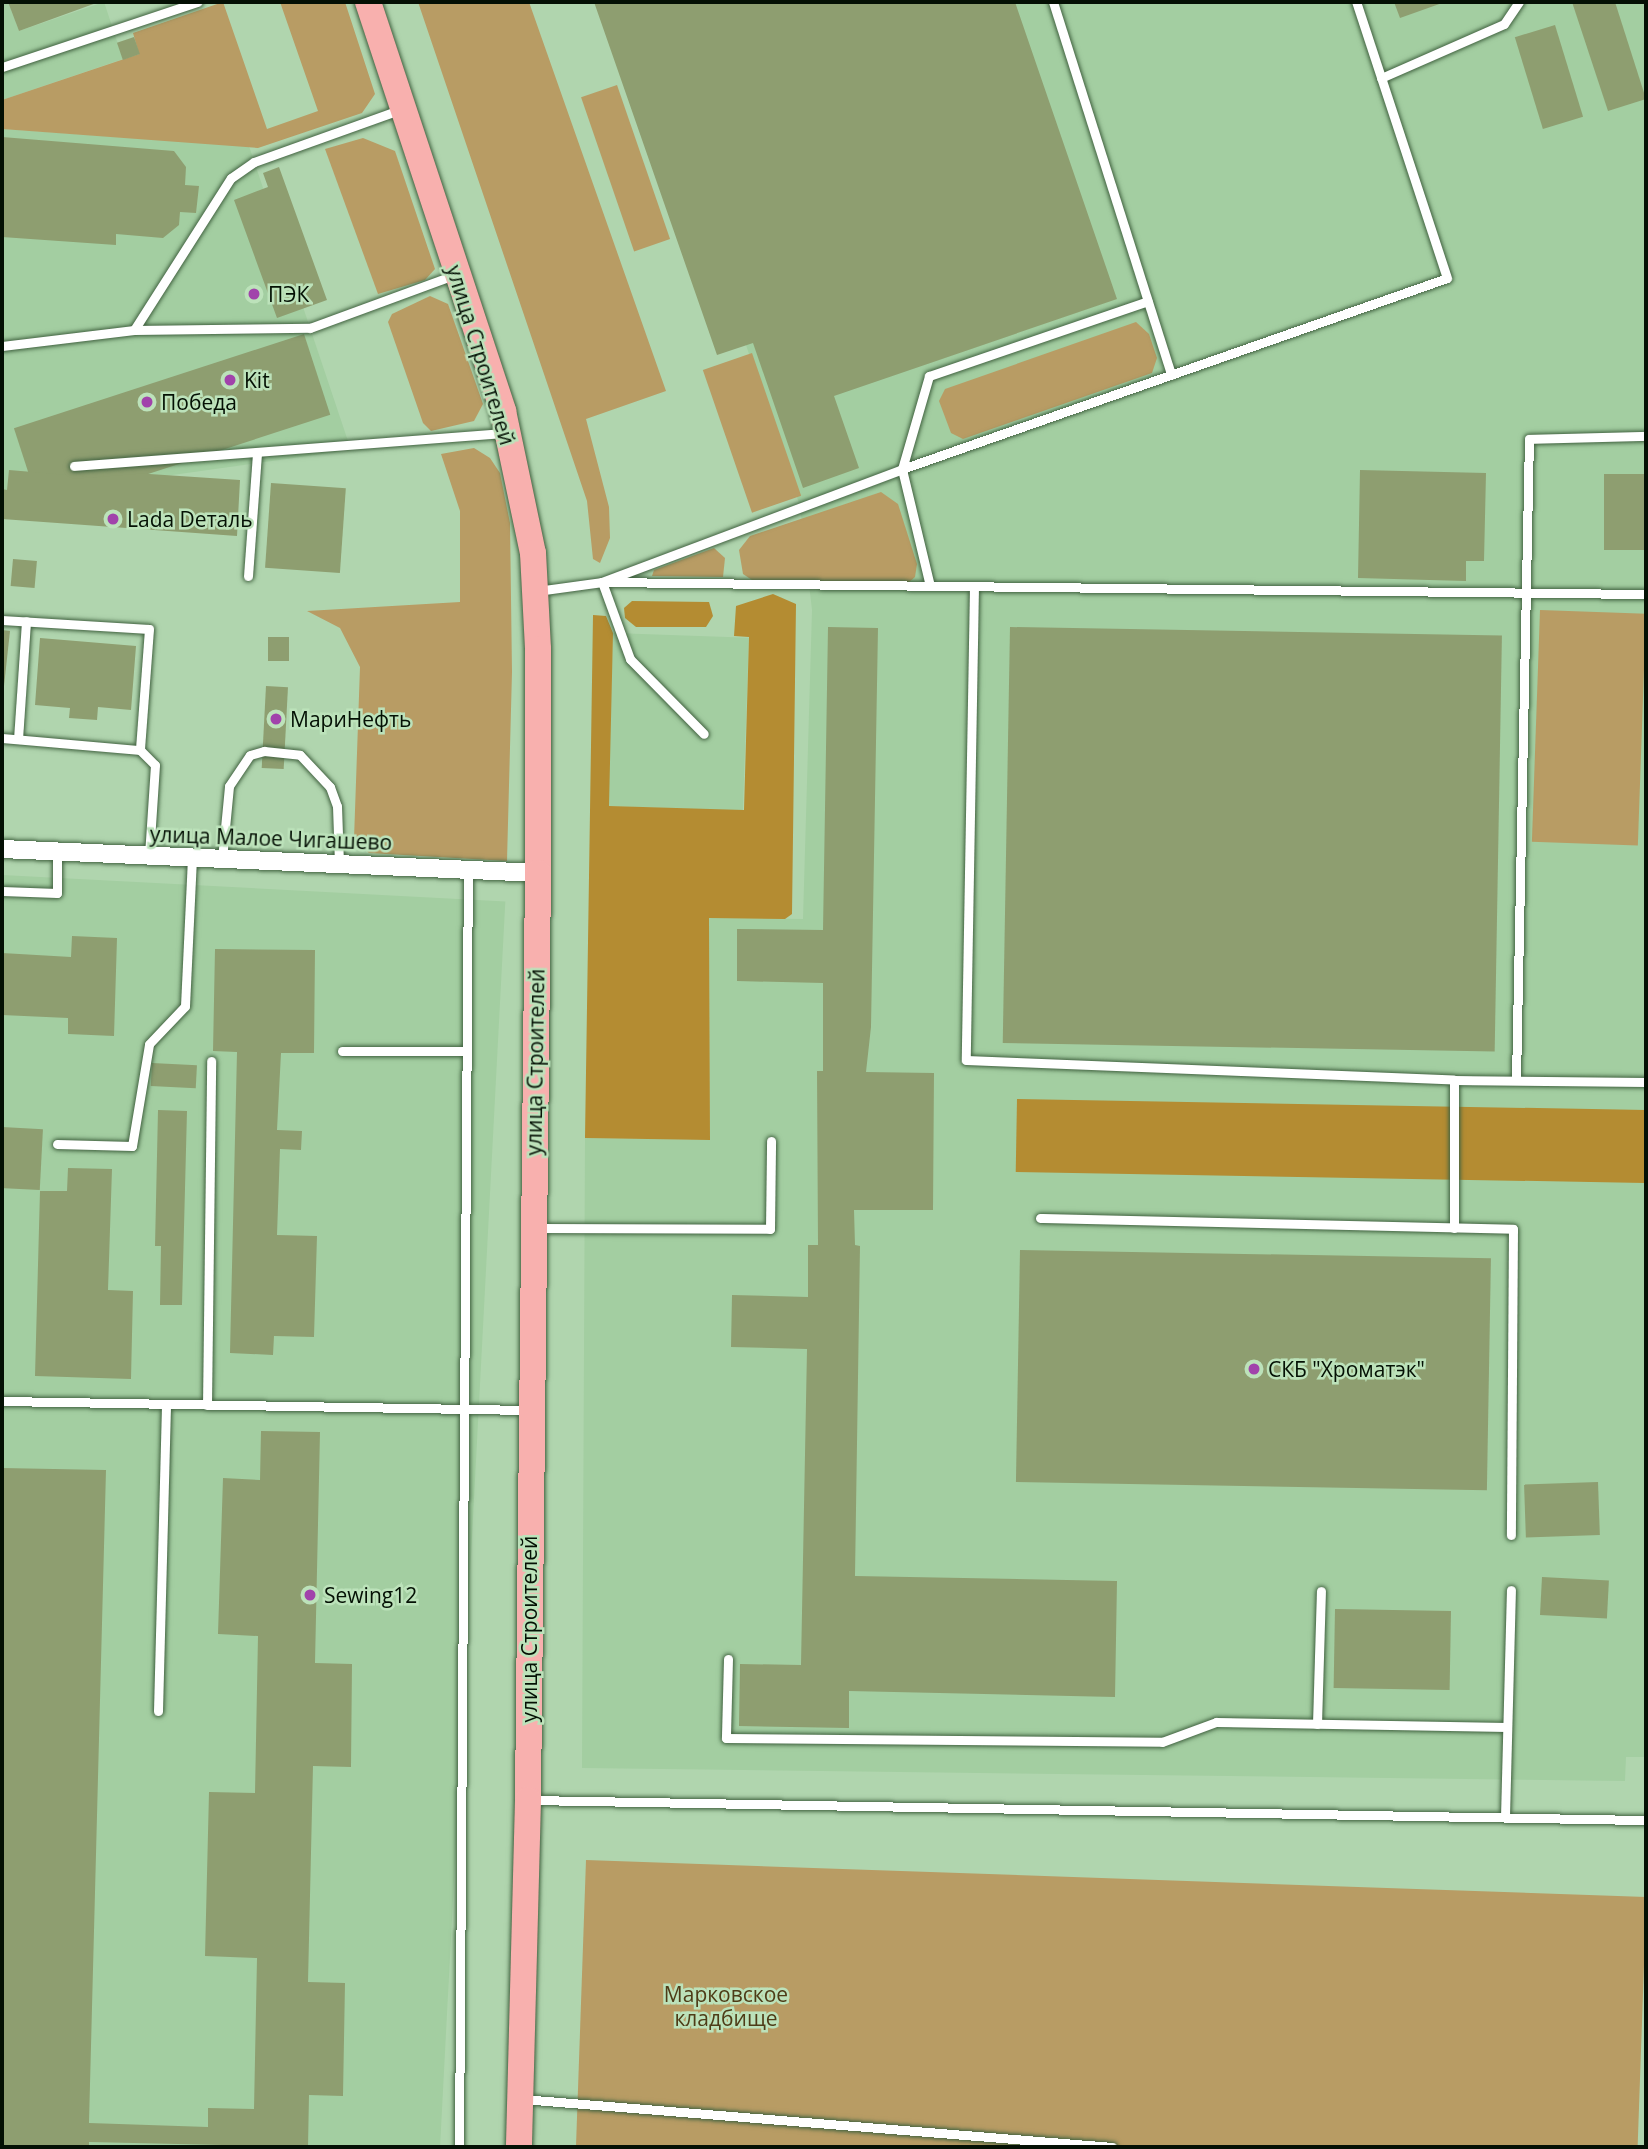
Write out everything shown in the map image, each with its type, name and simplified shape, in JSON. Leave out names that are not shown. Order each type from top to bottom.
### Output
[{"type":"main road","name":"улица Строителей","points":[[369,2],[507,433],[533,553],[538,873],[528,1800],[519,2147]]},
{"type":"street","name":"улица Малое Чигашево","points":[[2,849],[538,873]]},
{"type":"lane","points":[[2,67],[197,2]]},
{"type":"lane","points":[[1052,2],[1171,375]]},
{"type":"lane","points":[[602,582],[902,469],[1447,278],[1356,2]]},
{"type":"lane","points":[[1381,78],[1504,24],[1519,2]]},
{"type":"lane","points":[[134,330],[231,178],[254,162],[404,108]]},
{"type":"lane","points":[[2,346],[134,330],[310,328],[456,275]]},
{"type":"lane","points":[[930,586],[902,469],[929,376],[1148,302]]},
{"type":"lane","points":[[74,466],[507,433]]},
{"type":"lane","points":[[1516,1079],[1529,439],[1646,436]]},
{"type":"lane","points":[[248,576],[257,452]]},
{"type":"lane","points":[[602,582],[630,659],[704,734]]},
{"type":"lane","points":[[535,591],[602,582],[1646,594]]},
{"type":"lane","points":[[974,586],[966,1060],[1454,1080],[1646,1083]]},
{"type":"lane","points":[[2,620],[149,629],[140,750]]},
{"type":"lane","points":[[18,740],[26,621]]},
{"type":"lane","points":[[2,738],[140,750],[155,765],[149,856]]},
{"type":"lane","points":[[222,859],[229,786],[250,755],[264,751],[300,755],[330,787],[337,806],[339,864]]},
{"type":"lane","points":[[2,891],[57,893],[57,852]]},
{"type":"lane","points":[[57,1144],[132,1146],[149,1044],[185,1006],[192,858]]},
{"type":"lane","points":[[459,2147],[468,870]]},
{"type":"lane","points":[[342,1051],[467,1051]]},
{"type":"lane","points":[[207,1405],[211,1061]]},
{"type":"lane","points":[[1454,1080],[1454,1228]]},
{"type":"lane","points":[[533,1228],[770,1229],[771,1141]]},
{"type":"lane","points":[[1040,1218],[1513,1229],[1511,1535]]},
{"type":"lane","points":[[2,1401],[531,1410]]},
{"type":"lane","points":[[158,1711],[166,1404]]},
{"type":"lane","points":[[1505,1817],[1511,1590]]},
{"type":"lane","points":[[1317,1724],[1321,1591]]},
{"type":"lane","points":[[727,1659],[726,1738],[1162,1742],[1216,1722],[1507,1727]]},
{"type":"lane","points":[[528,1800],[1646,1820]]},
{"type":"lane","points":[[520,2099],[1112,2147]]},
{"type":"shaded area","points":[[2,2],[8,2],[19,31],[104,2],[123,59],[2,100]]},
{"type":"shaded area","points":[[631,2],[1646,2],[1646,1757],[1626,1757],[1625,1781],[582,1768],[585,1138],[710,1140],[709,918],[803,919],[812,610],[800,506]]},
{"type":"shaded area","points":[[2,129],[249,146],[351,450],[2,499]]},
{"type":"shaded area","points":[[773,594],[796,604],[792,914],[785,919],[709,918],[710,1140],[585,1138],[593,615],[606,616],[613,633],[609,806],[744,810],[749,637],[734,636],[736,606]]},
{"type":"shaded area","points":[[632,601],[709,602],[713,616],[706,627],[636,627],[625,618],[624,608]]},
{"type":"shaded area","points":[[613,633],[749,638],[743,811],[607,806]]},
{"type":"shaded area","points":[[2,875],[505,901],[440,2147],[2,2147]]},
{"type":"shaded area","points":[[1017,1099],[1646,1110],[1645,1183],[1016,1172]]},
{"type":"green space","points":[[223,2],[267,129],[318,111],[280,2],[345,2],[375,94],[362,113],[258,148],[2,129],[2,100],[139,54],[133,33]]},
{"type":"green space","points":[[418,2],[529,2],[666,391],[586,419],[609,507],[610,538],[600,563],[593,559],[587,501]]},
{"type":"green space","points":[[617,85],[670,239],[634,251],[581,97]]},
{"type":"green space","points":[[363,138],[395,151],[435,269],[425,280],[378,294],[325,149]]},
{"type":"green space","points":[[430,296],[448,304],[483,404],[474,421],[431,431],[423,423],[388,322],[392,314]]},
{"type":"green space","points":[[1136,322],[1149,334],[1157,358],[1152,373],[963,439],[951,433],[939,401],[945,389]]},
{"type":"green space","points":[[752,353],[801,496],[752,513],[703,370]]},
{"type":"green space","points":[[474,448],[490,458],[500,473],[510,523],[512,672],[507,861],[369,853],[354,839],[360,667],[340,628],[307,611],[460,602],[460,511],[441,454]]},
{"type":"green space","points":[[881,492],[898,504],[917,564],[915,577],[908,583],[752,580],[743,574],[739,550],[750,536]]},
{"type":"green space","points":[[714,548],[725,558],[723,577],[652,576],[654,570]]},
{"type":"green space","points":[[1540,610],[1646,614],[1638,846],[1532,842]]},
{"type":"green space","name":"Марковское кладбище","points":[[586,1860],[1646,1897],[1638,2147],[576,2147]]},
{"type":"building","points":[[8,2],[99,2],[19,31]]},
{"type":"building","points":[[594,2],[1015,2],[1117,299],[834,396],[859,468],[803,488],[753,343],[717,355]]},
{"type":"building","points":[[1394,2],[1445,2],[1400,18]]},
{"type":"building","points":[[1572,2],[1615,2],[1646,99],[1608,111]]},
{"type":"building","points":[[1555,25],[1583,117],[1543,129],[1515,37]]},
{"type":"building","points":[[134,37],[140,54],[123,60],[117,43]]},
{"type":"building","points":[[2,137],[174,151],[186,167],[185,185],[199,186],[196,213],[180,212],[179,225],[163,238],[116,234],[116,245],[2,237]]},
{"type":"building","points":[[279,167],[327,300],[277,318],[234,200],[268,187],[263,173]]},
{"type":"building","points":[[304,334],[330,415],[40,509],[14,428]]},
{"type":"building","points":[[9,470],[103,478],[104,471],[240,480],[237,536],[2,519],[2,489],[7,490]]},
{"type":"building","points":[[1360,470],[1486,473],[1484,561],[1466,561],[1466,581],[1358,578]]},
{"type":"building","points":[[1604,474],[1646,474],[1646,550],[1604,550]]},
{"type":"building","points":[[271,483],[346,488],[340,573],[265,568]]},
{"type":"building","points":[[13,559],[37,561],[35,588],[11,586]]},
{"type":"building","points":[[828,627],[878,628],[871,1027],[866,1072],[934,1073],[933,1210],[854,1210],[855,1245],[860,1246],[855,1576],[1117,1581],[1115,1697],[849,1691],[849,1728],[739,1726],[740,1664],[801,1665],[807,1349],[731,1347],[732,1295],[808,1297],[808,1245],[818,1245],[817,1071],[823,1071],[823,983],[737,981],[737,929],[823,930]]},
{"type":"building","points":[[1010,627],[1502,636],[1495,1052],[1003,1043]]},
{"type":"building","points":[[2,630],[10,631],[4,686],[2,686]]},
{"type":"building","points":[[268,637],[289,637],[289,661],[268,661]]},
{"type":"building","points":[[40,638],[136,646],[131,710],[98,707],[97,720],[69,718],[70,708],[35,705]]},
{"type":"building","name":"МариНефть","points":[[266,686],[288,687],[284,769],[262,768]]},
{"type":"building","points":[[72,936],[117,938],[114,1036],[68,1034],[68,1018],[2,1015],[2,953],[71,957]]},
{"type":"building","points":[[215,949],[315,950],[314,1053],[281,1053],[277,1130],[302,1131],[301,1150],[280,1149],[277,1235],[317,1236],[314,1337],[274,1336],[273,1355],[230,1353],[237,1052],[213,1051]]},
{"type":"building","points":[[152,1063],[197,1065],[196,1088],[151,1086]]},
{"type":"building","points":[[158,1110],[187,1111],[182,1305],[160,1305],[161,1246],[155,1246]]},
{"type":"building","points":[[2,1127],[43,1129],[40,1190],[2,1188]]},
{"type":"building","points":[[68,1168],[112,1169],[108,1290],[133,1291],[131,1379],[35,1376],[40,1191],[67,1191]]},
{"type":"building","name":"СКБ \"Хроматэк\"","points":[[1020,1250],[1491,1258],[1487,1490],[1016,1482]]},
{"type":"building","points":[[261,1431],[320,1432],[315,1663],[352,1664],[351,1767],[313,1766],[308,1982],[345,1983],[343,2096],[309,2095],[308,2147],[89,2142],[89,2147],[2,2147],[2,1468],[106,1470],[89,2123],[208,2127],[208,2108],[254,2109],[257,1958],[205,1956],[209,1792],[255,1793],[258,1636],[218,1634],[223,1478],[260,1480]]},
{"type":"building","points":[[1598,1482],[1600,1535],[1526,1538],[1524,1485]]},
{"type":"building","points":[[1542,1577],[1609,1581],[1607,1618],[1540,1615]]},
{"type":"building","points":[[1335,1609],[1451,1611],[1450,1690],[1334,1688]]},
{"type":"place","name":"ПЭК","points":[[254,294]]},
{"type":"place","name":"Kit","points":[[230,380]]},
{"type":"place","name":"Победа","points":[[147,402]]},
{"type":"place","name":"Lada Dеталь","points":[[113,519]]},
{"type":"place","name":"МариНефть","points":[[276,719]]},
{"type":"place","name":"СКБ \"Хроматэк\"","points":[[1254,1369]]},
{"type":"place","name":"Sewing12","points":[[310,1595]]}]
